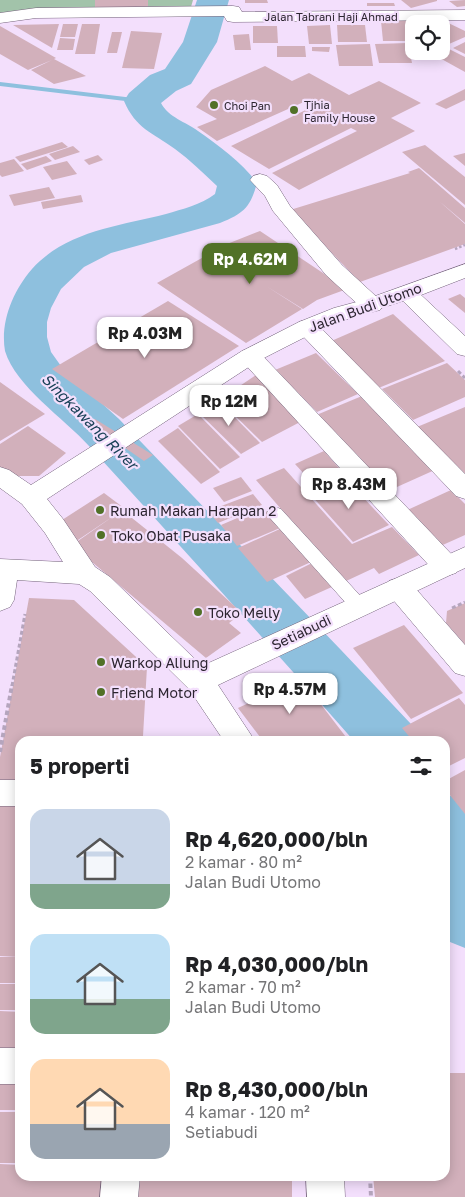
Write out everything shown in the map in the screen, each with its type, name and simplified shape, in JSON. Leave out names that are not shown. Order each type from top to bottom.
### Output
[{"type":"street","name":"Jalan Tabrani Haji Ahmad","points":[[0,18],[36,13],[201,11],[233,11],[233,16],[465,15]]},
{"type":"street","points":[[260,180],[271,189],[278,198],[280,207],[334,270],[372,305]]},
{"type":"street","name":"Jalan Budi Utomo","points":[[31,497],[250,356],[307,327],[342,313],[372,305],[465,271]]},
{"type":"street","points":[[406,292],[465,349]]},
{"type":"street","points":[[307,327],[465,490]]},
{"type":"street","points":[[250,356],[456,562]]},
{"type":"street","points":[[0,476],[31,497],[54,526],[85,574],[100,584],[199,681],[237,736]]},
{"type":"street","name":"Setiabudi","points":[[199,681],[456,562]]},
{"type":"street","points":[[0,600],[3,569],[85,574]]},
{"type":"street","points":[[399,588],[465,665]]},
{"type":"street","points":[[0,794],[15,793]]},
{"type":"street","points":[[0,1066],[15,1066]]},
{"type":"street","points":[[120,1197],[121,1181]]},
{"type":"street","points":[[325,1181],[326,1197]]},
{"type":"lane","points":[[275,513],[349,610]]},
{"type":"path","points":[[0,752],[26,608]]},
{"type":"path","points":[[370,1181],[371,1197]]},
{"type":"green space","points":[[0,0],[193,0],[189,14],[23,16],[0,22]]},
{"type":"building","points":[[95,0],[148,0],[148,8],[95,9]]},
{"type":"building","points":[[245,0],[267,0],[268,3],[245,3]]},
{"type":"building","points":[[401,0],[437,0],[437,1],[411,8]]},
{"type":"building","points":[[465,0],[465,6],[457,7],[449,1]]},
{"type":"building","points":[[367,3],[394,3],[395,6],[367,6]]},
{"type":"building","points":[[381,21],[405,21],[405,41],[383,41]]},
{"type":"building","points":[[59,24],[52,48],[13,25]]},
{"type":"building","points":[[63,24],[78,24],[75,37],[60,37]]},
{"type":"building","points":[[82,24],[100,24],[95,54],[75,54]]},
{"type":"building","points":[[450,24],[465,31],[465,37],[450,44]]},
{"type":"building","points":[[330,25],[332,44],[309,44],[307,26]]},
{"type":"building","points":[[337,25],[365,25],[367,42],[338,42]]},
{"type":"building","points":[[0,26],[86,76],[54,84],[31,70],[52,60],[28,70],[0,54]]},
{"type":"building","points":[[253,26],[277,26],[278,43],[253,43]]},
{"type":"building","points":[[131,31],[162,33],[154,69],[122,68]]},
{"type":"building","points":[[112,32],[122,32],[117,53],[107,53]]},
{"type":"building","points":[[249,34],[251,50],[235,50],[233,35]]},
{"type":"building","points":[[60,38],[75,39],[73,50],[57,50]]},
{"type":"building","points":[[465,42],[465,54],[453,48]]},
{"type":"building","points":[[405,43],[405,60],[411,60],[412,63],[379,63],[375,44]]},
{"type":"building","points":[[370,44],[373,66],[339,66],[336,45]]},
{"type":"building","points":[[277,46],[305,46],[306,57],[277,57]]},
{"type":"building","points":[[312,47],[330,47],[329,52],[312,51]]},
{"type":"building","points":[[450,50],[465,57],[465,72],[443,60],[450,60]]},
{"type":"building","points":[[265,66],[292,81],[309,73],[349,95],[379,81],[421,103],[391,118],[415,131],[299,190],[272,173],[357,131],[351,128],[269,169],[231,146],[314,106],[306,101],[217,141],[197,127],[217,119],[196,107],[211,90]]},
{"type":"building","points":[[465,89],[465,100],[446,109],[435,104]]},
{"type":"building","points":[[62,142],[68,147],[20,162],[15,157]]},
{"type":"building","points":[[425,145],[465,177],[465,205],[402,152]]},
{"type":"building","points":[[73,146],[80,152],[55,160],[49,154]]},
{"type":"building","points":[[465,153],[465,166],[453,156]]},
{"type":"building","points":[[98,155],[103,160],[89,165],[84,160]]},
{"type":"building","points":[[46,156],[52,161],[27,170],[21,164]]},
{"type":"building","points":[[14,159],[24,171],[2,177],[0,175],[0,163]]},
{"type":"building","points":[[67,161],[77,174],[52,180],[43,167]]},
{"type":"building","points":[[419,168],[465,208],[465,223],[439,201],[465,224],[465,244],[360,282],[290,210],[410,173],[408,172]]},
{"type":"building","points":[[49,187],[55,198],[14,206],[9,195]]},
{"type":"building","points":[[81,195],[83,202],[43,209],[41,202]]},
{"type":"building","points":[[260,231],[347,289],[317,300],[303,309],[266,286],[302,309],[246,343],[157,283],[227,244]]},
{"type":"building","points":[[460,294],[465,298],[465,313],[448,299]]},
{"type":"building","points":[[168,301],[239,346],[123,419],[52,369]]},
{"type":"building","points":[[393,314],[445,361],[376,389],[329,342]]},
{"type":"building","points":[[316,353],[358,394],[317,412],[275,370]]},
{"type":"building","points":[[447,363],[465,380],[465,397],[413,420],[382,389]]},
{"type":"building","points":[[256,375],[302,421],[262,442],[219,400]]},
{"type":"building","points":[[0,382],[45,414],[0,441]]},
{"type":"building","points":[[362,396],[437,469],[388,491],[314,416]]},
{"type":"building","points":[[218,400],[260,443],[241,454],[198,412]]},
{"type":"building","points":[[465,407],[465,476],[417,427]]},
{"type":"building","points":[[198,414],[240,457],[220,469],[178,426]]},
{"type":"building","points":[[95,419],[153,455],[144,461],[89,423]]},
{"type":"building","points":[[28,426],[66,453],[39,476],[14,476],[0,467],[0,444]]},
{"type":"building","points":[[178,428],[220,472],[201,484],[158,441]]},
{"type":"building","points":[[324,451],[346,476],[317,488],[295,464]]},
{"type":"building","points":[[284,468],[352,544],[392,527],[419,555],[379,574],[374,568],[344,582],[256,480]]},
{"type":"building","points":[[241,477],[252,491],[224,502],[213,488]]},
{"type":"building","points":[[345,478],[389,525],[353,542],[310,494]]},
{"type":"building","points":[[451,490],[465,504],[465,535],[436,548],[403,512]]},
{"type":"building","points":[[104,493],[124,508],[122,510],[182,558],[242,613],[229,623],[241,633],[206,658],[86,557],[75,543],[115,515],[75,542],[62,520]]},
{"type":"building","points":[[253,494],[262,505],[218,523],[208,511]]},
{"type":"building","points":[[263,507],[280,528],[237,546],[221,525]]},
{"type":"building","points":[[282,528],[311,562],[267,582],[238,548]]},
{"type":"building","points":[[314,562],[334,586],[305,599],[286,576]]},
{"type":"building","points":[[29,598],[74,600],[147,667],[143,736],[15,736],[15,786],[0,785],[0,757]]},
{"type":"building","points":[[465,603],[465,645],[446,623],[447,611]]},
{"type":"building","points":[[404,625],[463,693],[411,719],[353,648]]},
{"type":"building","points":[[287,676],[294,685],[303,681],[345,736],[259,736],[238,708],[255,700],[250,694]]},
{"type":"building","points":[[459,698],[465,705],[465,758],[450,766],[450,736],[409,736],[402,728]]},
{"type":"building","points":[[465,770],[465,814],[450,795],[450,778]]},
{"type":"building","points":[[0,798],[15,798],[15,957],[0,956]]},
{"type":"building","points":[[0,957],[15,957],[15,983],[0,983]]},
{"type":"building","points":[[0,984],[15,984],[15,1010],[0,1010]]},
{"type":"building","points":[[0,1011],[15,1012],[15,1058],[0,1057]]},
{"type":"building","points":[[0,1071],[15,1072],[15,1110],[0,1110]]},
{"type":"building","points":[[450,1073],[465,1073],[465,1197],[375,1197],[373,1181],[450,1181]]},
{"type":"building","points":[[0,1112],[15,1112],[15,1163],[0,1163]]},
{"type":"building","points":[[0,1164],[15,1165],[15,1181],[113,1181],[111,1197],[0,1197]]},
{"type":"building","points":[[130,1181],[292,1181],[292,1197],[128,1197]]},
{"type":"waterway","name":"Singkawang River","points":[[213,0],[200,42],[178,76],[163,83],[142,101],[155,121],[194,145],[237,183],[232,200],[206,214],[96,245],[82,250],[69,258],[46,280],[30,308],[25,322],[28,352],[44,377],[82,410],[106,435],[253,591],[385,736]]},
{"type":"waterway","points":[[0,84],[142,101]]},
{"type":"waterway","name":"Singkawang River","points":[[450,840],[459,875],[465,918]]},
{"type":"place","name":"Choi Pan","points":[[214,105]]},
{"type":"place","name":"Tjhia Family House","points":[[294,110]]},
{"type":"place","name":"Rumah Makan Harapan 2","points":[[100,510]]},
{"type":"place","name":"Toko Obat Pusaka","points":[[101,535]]},
{"type":"place","name":"Toko Melly","points":[[198,612]]},
{"type":"place","name":"Warkop Aliung","points":[[101,662]]},
{"type":"place","name":"Friend Motor","points":[[101,692]]}]
